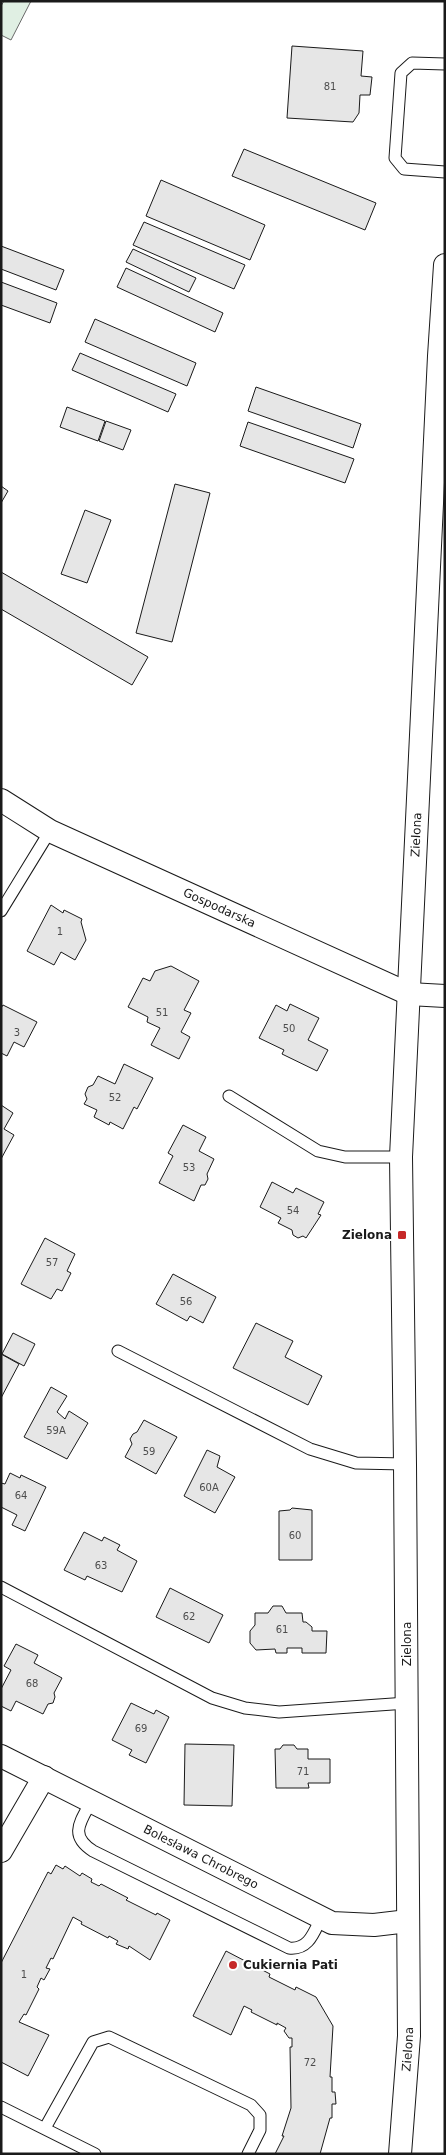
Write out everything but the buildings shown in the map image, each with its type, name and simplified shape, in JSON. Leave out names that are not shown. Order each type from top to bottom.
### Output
[{"type":"street","name":"Zielona","points":[[400,2154],[409,2036],[401,1157],[438,366],[445,265]]},
{"type":"street","name":"Gospodarska","points":[[1,800],[50,831],[409,994],[445,996]]},
{"type":"street","name":"Bolesława Chrobrego","points":[[1,1756],[92,1800],[332,1923],[374,1925],[408,1921]]},
{"type":"street","points":[[1,1851],[44,1777]]},
{"type":"lane","points":[[445,64],[412,63],[401,73],[395,158],[404,169],[445,172]]},
{"type":"lane","points":[[1,911],[50,831]]},
{"type":"lane","points":[[229,1096],[318,1151],[345,1157],[401,1157]]},
{"type":"lane","points":[[118,1351],[310,1449],[356,1463],[405,1464]]},
{"type":"lane","points":[[1,1587],[212,1698],[245,1708],[279,1712],[407,1703]]},
{"type":"lane","points":[[92,1800],[79,1825],[78,1833],[84,1845],[93,1851],[290,1948],[297,1949],[306,1944],[312,1937],[321,1918]]},
{"type":"lane","points":[[45,2128],[92,2042],[109,2037],[251,2105],[260,2115],[260,2130],[248,2154]]},
{"type":"lane","points":[[1,2106],[95,2154]]},
{"type":"green space","points":[[4,1],[31,1],[11,40],[1,35],[1,6]]},
{"type":"place","name":"Zielona","points":[[402,1235]]},
{"type":"place","name":"Cukiernia Pati","points":[[233,1965]]}]
